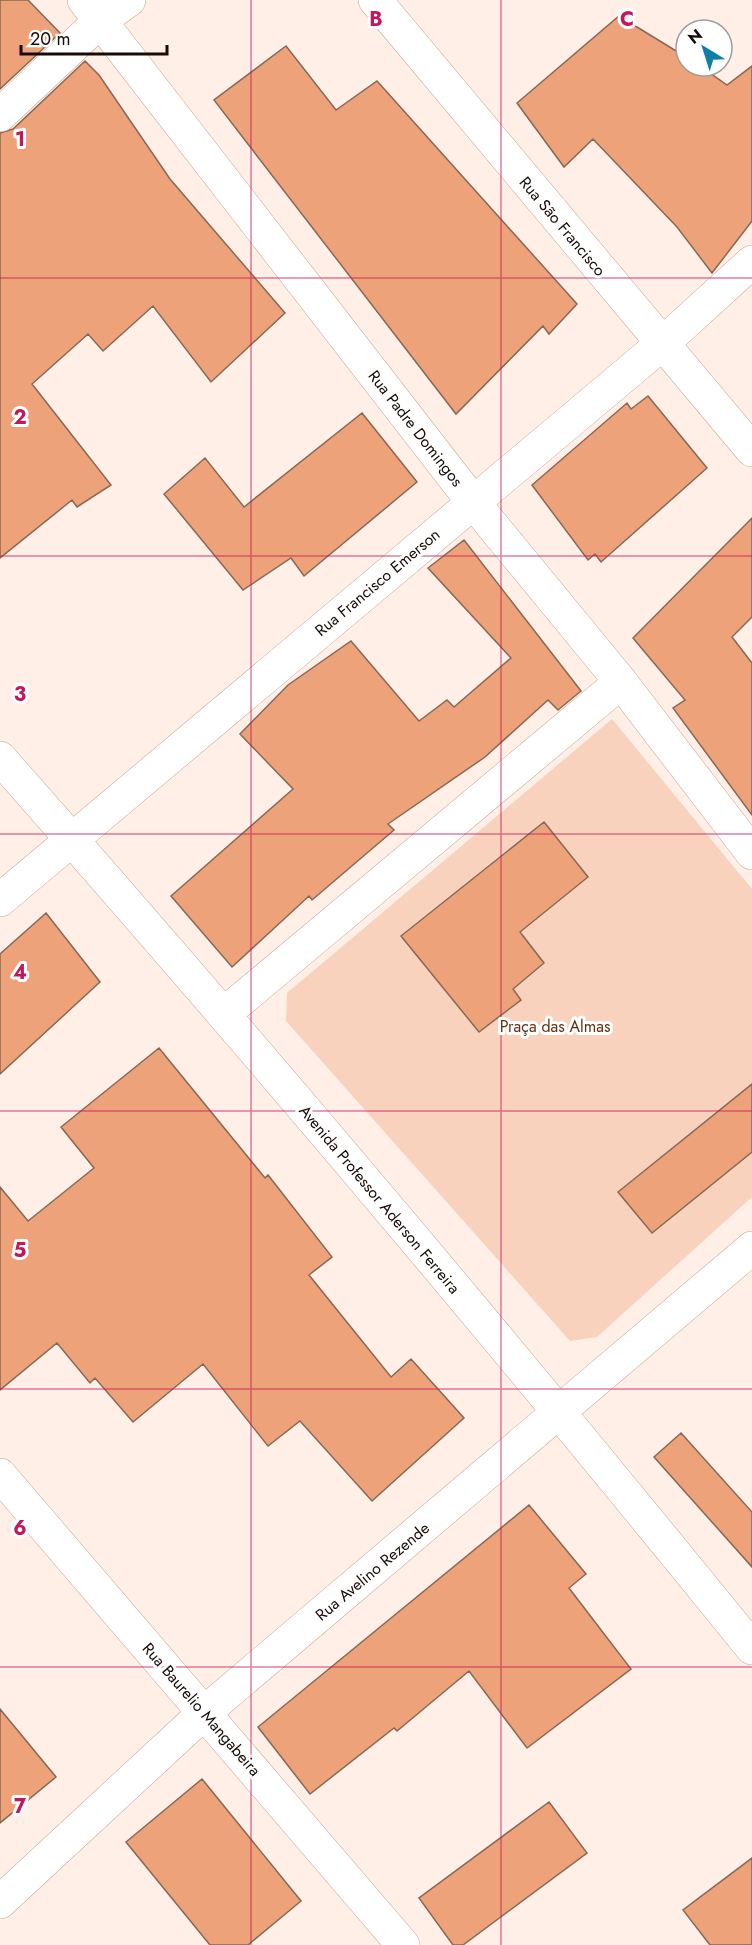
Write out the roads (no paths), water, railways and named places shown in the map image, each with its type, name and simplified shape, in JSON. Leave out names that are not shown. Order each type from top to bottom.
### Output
[{"type":"street","points":[[0,115],[92,11],[129,0]]},
{"type":"street","name":"Rua São Francisco","points":[[375,0],[752,450]]},
{"type":"street","name":"Rua Padre Domingos","points":[[92,11],[473,502],[621,682],[752,853]]},
{"type":"street","name":"Rua Francisco Emerson","points":[[0,900],[71,838],[662,345],[752,262]]},
{"type":"street","points":[[224,1014],[621,682]]},
{"type":"street","name":"Avenida Professor Aderson Ferreira","points":[[0,758],[224,1014],[561,1412],[752,1648]]},
{"type":"street","name":"Rua Avelino Rezende","points":[[0,1902],[205,1712],[752,1248]]},
{"type":"street","name":"Rua Baurelio Mangabeira","points":[[0,1475],[403,1945]]},
{"type":"park label","name":"Praça das Almas","points":[[555,1026]]}]
